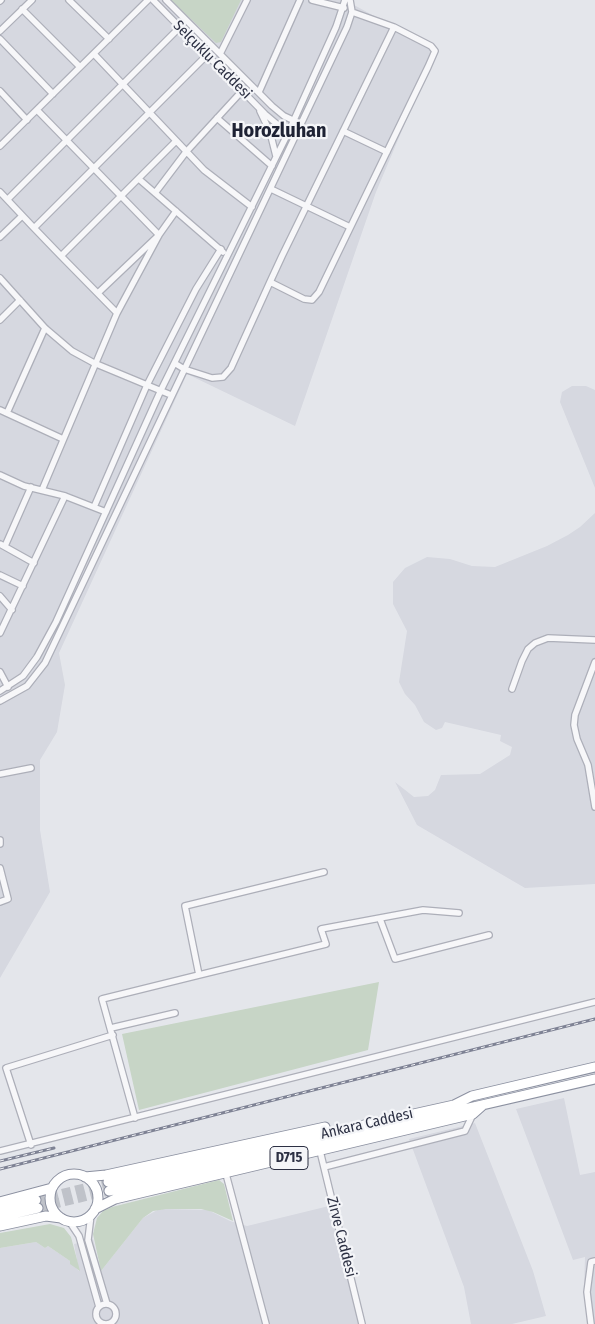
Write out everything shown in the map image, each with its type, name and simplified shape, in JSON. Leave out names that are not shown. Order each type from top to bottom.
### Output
[{"type":"highway","name":"Ankara Caddesi","points":[[595,1067],[472,1096],[454,1104],[109,1187],[482,1106],[595,1079]]},
{"type":"highway","points":[[85,1177],[106,1175],[472,1096]]},
{"type":"highway","name":"D715","points":[[93,1212],[115,1198],[226,1174],[473,1114],[482,1106]]},
{"type":"highway","points":[[0,1226],[46,1216],[65,1220],[82,1220],[93,1212],[98,1194],[96,1187],[85,1177],[78,1174],[63,1177],[52,1188],[50,1194],[52,1208],[65,1220]]},
{"type":"highway","points":[[0,1202],[52,1188]]},
{"type":"highway","points":[[0,1208],[37,1204],[0,1217]]},
{"type":"street","points":[[0,31],[32,0]]},
{"type":"street","points":[[69,0],[109,38]]},
{"type":"street","points":[[0,145],[148,0]]},
{"type":"street","name":"Selçuklu Caddesi","points":[[153,0],[256,105],[278,125],[296,134]]},
{"type":"street","name":"Selçuklu Caddesi","points":[[166,0],[284,116],[301,124]]},
{"type":"street","points":[[220,54],[247,0]]},
{"type":"street","points":[[258,92],[300,0]]},
{"type":"street","points":[[312,0],[344,8]]},
{"type":"street","points":[[0,690],[8,687],[23,676],[56,622],[161,390],[176,364],[227,255],[294,121],[344,8],[345,0]]},
{"type":"street","points":[[0,701],[26,686],[44,663],[301,124],[352,12],[350,0]]},
{"type":"street","points":[[22,10],[80,67]]},
{"type":"street","points":[[270,282],[304,299],[312,300],[319,292],[435,51],[431,46],[394,28],[352,12]]},
{"type":"street","points":[[8,199],[124,86],[180,27]]},
{"type":"street","points":[[176,364],[184,369],[212,378],[223,377],[231,368],[306,206],[394,28]]},
{"type":"street","points":[[0,39],[53,94]]},
{"type":"street","points":[[94,54],[204,170],[252,208]]},
{"type":"street","points":[[34,228],[149,112],[208,56]]},
{"type":"street","points":[[155,193],[186,152],[242,90]]},
{"type":"street","points":[[0,91],[27,120]]},
{"type":"street","points":[[256,105],[270,132],[276,157]]},
{"type":"street","points":[[37,110],[159,235]]},
{"type":"street","points":[[218,118],[272,166]]},
{"type":"street","points":[[343,132],[387,152]]},
{"type":"street","points":[[61,256],[140,180],[176,141]]},
{"type":"street","points":[[140,180],[227,255]]},
{"type":"street","points":[[271,189],[350,227]]},
{"type":"street","points":[[0,192],[117,313]]},
{"type":"street","points":[[42,490],[94,363],[117,313],[159,235],[176,211]]},
{"type":"street","points":[[0,237],[22,216]]},
{"type":"street","points":[[98,293],[159,235]]},
{"type":"street","points":[[94,507],[147,385],[196,289],[221,249]]},
{"type":"street","points":[[0,278],[45,328],[72,352],[171,395]]},
{"type":"street","points":[[0,320],[20,300]]},
{"type":"street","points":[[7,413],[45,328]]},
{"type":"street","points":[[0,410],[63,439]]},
{"type":"street","points":[[0,476],[65,496],[106,512]]},
{"type":"street","points":[[31,487],[2,545],[34,563]]},
{"type":"street","points":[[0,632],[65,496]]},
{"type":"street","points":[[0,576],[23,586]]},
{"type":"street","points":[[0,596],[12,610]]},
{"type":"street","points":[[512,689],[522,661],[528,649],[535,643],[548,638],[595,640]]},
{"type":"street","points":[[595,662],[575,715],[577,739],[588,765],[595,807]]},
{"type":"street","points":[[0,672],[8,687]]},
{"type":"street","points":[[588,765],[595,763]]},
{"type":"street","points":[[0,774],[31,768]]},
{"type":"street","points":[[0,868],[8,899],[0,902]]},
{"type":"street","points":[[199,975],[185,906],[324,872]]},
{"type":"street","points":[[135,1118],[102,999],[326,944],[321,929],[423,910],[459,913]]},
{"type":"street","points":[[380,919],[395,959],[489,935]]},
{"type":"street","points":[[0,1152],[595,1002]]},
{"type":"street","points":[[111,1028],[175,1013]]},
{"type":"street","points":[[31,1144],[6,1068],[112,1035]]},
{"type":"street","points":[[324,1167],[465,1131],[473,1114]]},
{"type":"street","name":"Zirve Caddesi","points":[[320,1151],[362,1324]]},
{"type":"street","points":[[226,1174],[266,1324]]},
{"type":"street","points":[[93,1212],[87,1230],[89,1248],[106,1304],[114,1309],[115,1316],[120,1324]]},
{"type":"street","points":[[65,1220],[79,1236],[99,1307],[96,1324]]},
{"type":"street","points":[[590,1324],[587,1292],[591,1262],[595,1261]]},
{"type":"street","points":[[99,1307],[106,1304]]},
{"type":"street","points":[[97,1317],[101,1322],[109,1323],[115,1316]]},
{"type":"shaded area","points":[[0,0],[345,0],[436,50],[376,192],[295,426],[187,374],[59,653],[65,685],[57,732],[40,760],[40,830],[50,892],[0,978]]},
{"type":"shaded area","points":[[572,386],[586,386],[595,390],[595,488],[560,402],[562,392]]},
{"type":"shaded area","points":[[595,513],[595,884],[525,888],[417,825],[395,782],[414,797],[428,796],[435,790],[441,775],[480,774],[510,755],[512,747],[500,741],[501,735],[445,722],[442,728],[436,730],[424,722],[399,682],[407,631],[393,604],[393,582],[405,568],[427,557],[450,559],[472,566],[495,567],[547,546],[568,535]]},
{"type":"shaded area","points":[[564,1098],[580,1175],[595,1172],[595,1324],[589,1324],[584,1289],[585,1257],[573,1260],[516,1109]]},
{"type":"shaded area","points":[[475,1123],[533,1271],[546,1316],[512,1324],[471,1324],[464,1287],[409,1139]]},
{"type":"shaded area","points":[[329,1206],[359,1324],[0,1324],[0,1248],[36,1242],[45,1248],[48,1246],[70,1261],[79,1271],[74,1244],[93,1239],[101,1271],[143,1218],[159,1209],[208,1210],[230,1221],[247,1226]]},
{"type":"green space","points":[[171,0],[241,0],[221,42],[216,43]]},
{"type":"green space","points":[[379,982],[368,1050],[139,1110],[122,1034]]},
{"type":"green space","points":[[219,1180],[224,1184],[233,1221],[201,1209],[153,1211],[143,1218],[101,1271],[93,1234],[97,1218],[103,1211],[112,1207]]},
{"type":"green space","points":[[50,1224],[64,1228],[71,1237],[80,1271],[70,1264],[70,1261],[48,1246],[45,1248],[36,1242],[0,1248],[0,1233]]},
{"type":"tunnel","points":[[36,1200],[108,1182]]},
{"type":"tunnel","points":[[38,1208],[109,1191]]},
{"type":"railway","points":[[0,1169],[595,1019]]},
{"type":"railway","points":[[0,1161],[54,1148]]},
{"type":"district","name":"Horozluhan","points":[[279,131]]}]
